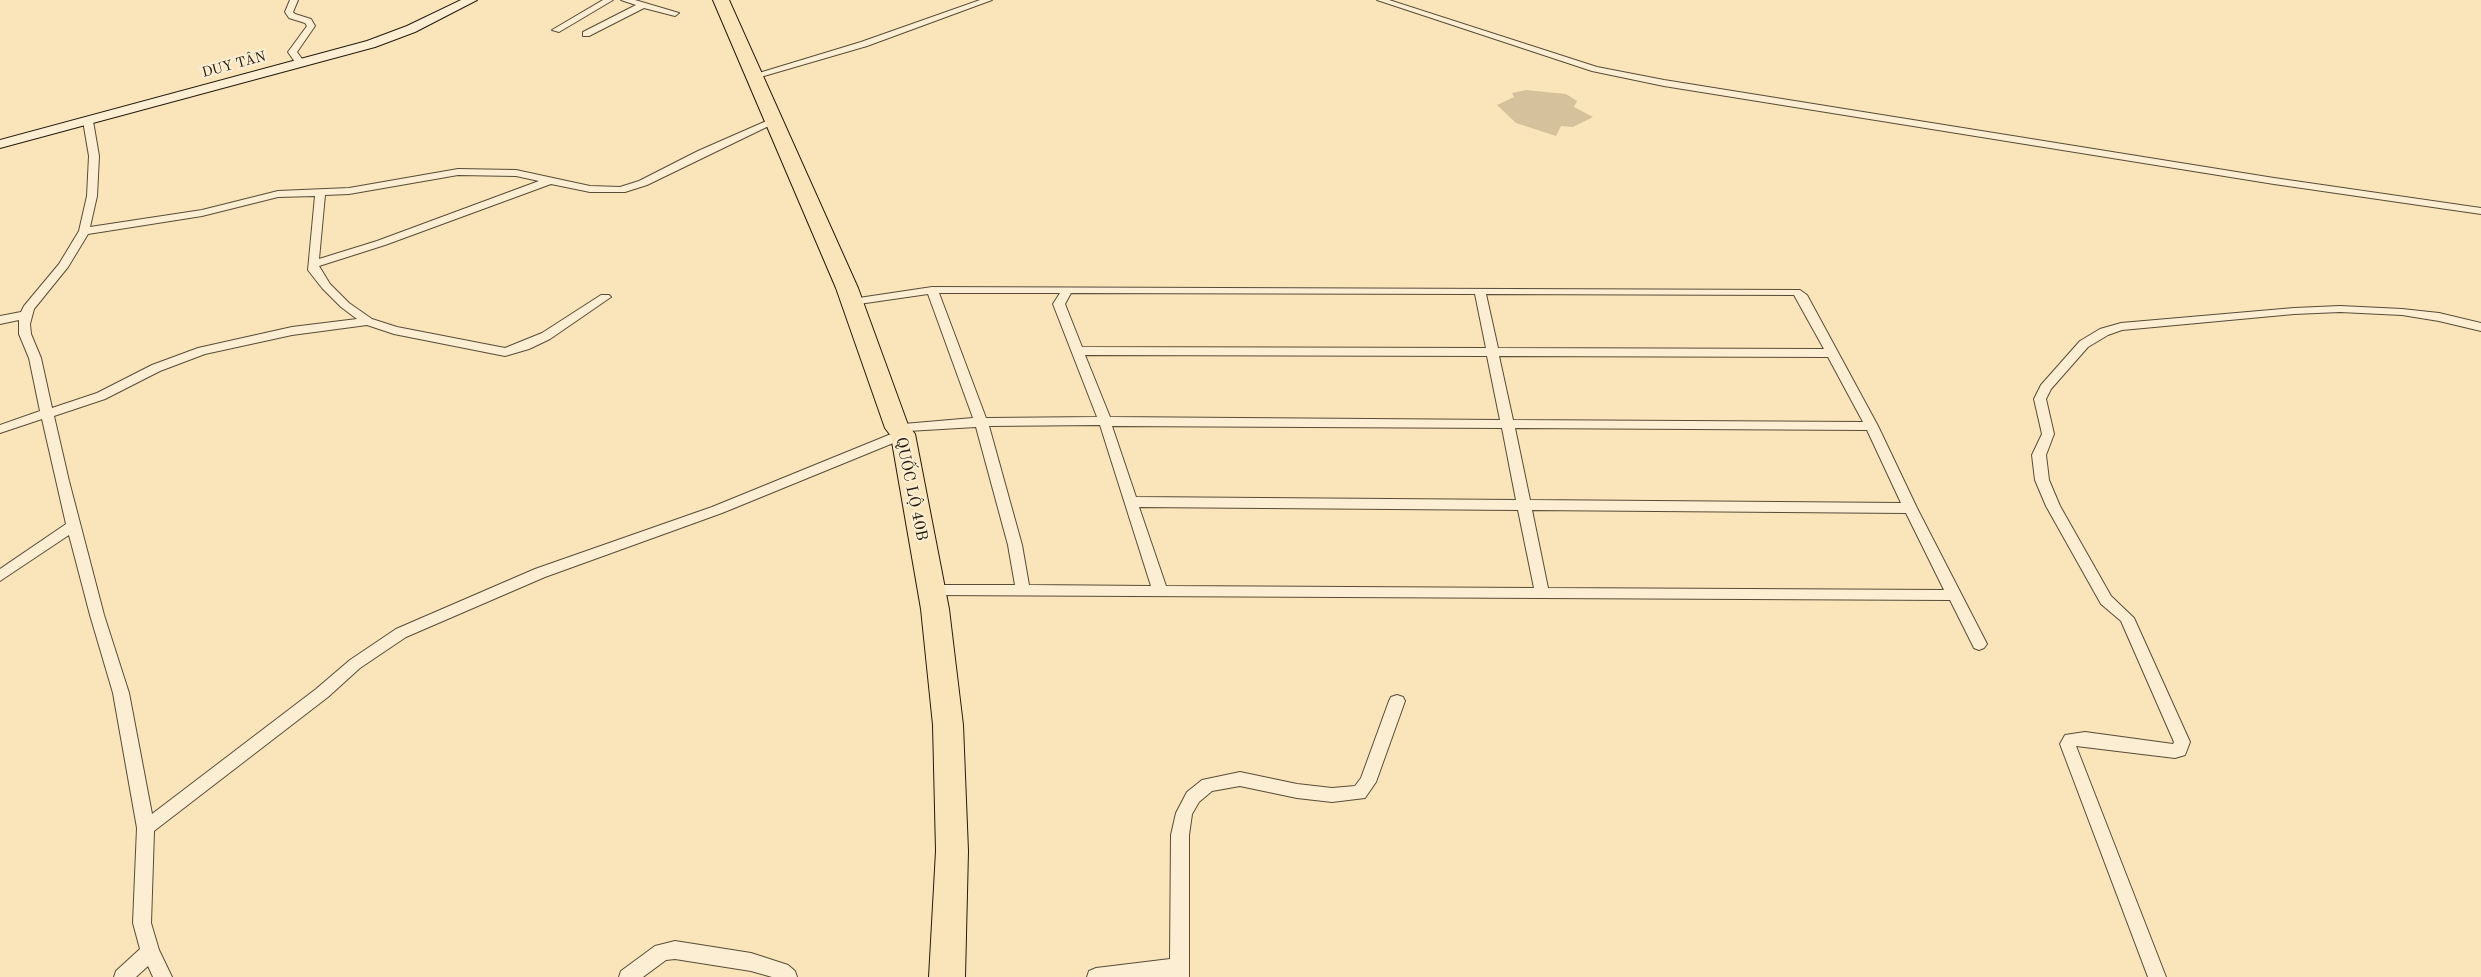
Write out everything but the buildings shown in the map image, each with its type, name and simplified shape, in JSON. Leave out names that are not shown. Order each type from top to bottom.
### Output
[{"type":"highway","name":"QUỐC LỘ 40B","points":[[721,0],[852,302],[900,431],[931,590],[948,725],[952,851],[946,977]]},
{"type":"street","points":[[294,0],[289,12],[292,16],[308,21],[311,26],[292,52],[300,63]]},
{"type":"street","name":"DUY TÂN","points":[[0,144],[371,44],[411,29],[471,0]]},
{"type":"street","points":[[556,30],[609,0]]},
{"type":"street","points":[[625,0],[675,13]]},
{"type":"street","points":[[754,76],[822,57],[988,0]]},
{"type":"street","points":[[1381,0],[1595,69],[1664,83],[2274,181],[2481,211]]},
{"type":"street","points":[[586,34],[643,5]]},
{"type":"street","points":[[88,121],[93,148],[93,186],[84,231],[64,265],[25,315],[25,334],[35,358],[74,525],[121,693],[146,828],[142,923],[150,952],[163,977]]},
{"type":"street","points":[[84,231],[202,213],[278,194],[355,190],[458,172],[516,173],[603,191],[632,187],[774,121]]},
{"type":"street","points":[[313,264],[391,240],[551,180]]},
{"type":"street","points":[[320,193],[313,264],[326,286],[345,305],[368,321],[394,330],[505,352],[546,336],[605,297]]},
{"type":"street","points":[[852,302],[932,290],[1796,292],[1801,295],[1830,353],[1872,426],[1910,508],[1979,644]]},
{"type":"street","points":[[932,290],[981,423],[1015,545],[1023,590]]},
{"type":"street","points":[[1067,290],[1059,304],[1104,421],[1160,591]]},
{"type":"street","points":[[1480,291],[1542,593]]},
{"type":"street","points":[[2157,977],[2068,750],[2068,744],[2071,740],[2085,739],[2175,752],[2179,750],[2182,742],[2127,618],[2106,600],[2053,506],[2042,480],[2039,455],[2048,434],[2040,399],[2045,388],[2084,344],[2104,332],[2121,327],[2340,309],[2402,312],[2439,317],[2481,327]]},
{"type":"street","points":[[0,320],[25,315]]},
{"type":"street","points":[[0,429],[101,396],[156,368],[202,351],[283,333],[368,321]]},
{"type":"street","points":[[1077,351],[1830,353]]},
{"type":"street","points":[[146,828],[322,693],[355,664],[401,633],[540,573],[717,510],[900,431],[981,423],[1104,421],[1872,426]]},
{"type":"street","points":[[1132,502],[1910,508]]},
{"type":"street","points":[[0,576],[74,525]]},
{"type":"street","points":[[931,590],[1955,595]]},
{"type":"street","points":[[1096,977],[1180,971],[1180,836],[1184,813],[1193,797],[1208,785],[1240,779],[1308,793],[1332,795],[1359,793],[1368,782],[1397,701]]},
{"type":"street","points":[[628,977],[662,952],[675,950],[752,962],[781,971],[788,977]]},
{"type":"street","points":[[123,977],[150,952]]},
{"type":"shaded area","points":[[1526,90],[1566,94],[1577,101],[1574,107],[1593,117],[1573,127],[1561,126],[1556,136],[1516,123],[1497,105],[1514,97],[1512,93]]}]
